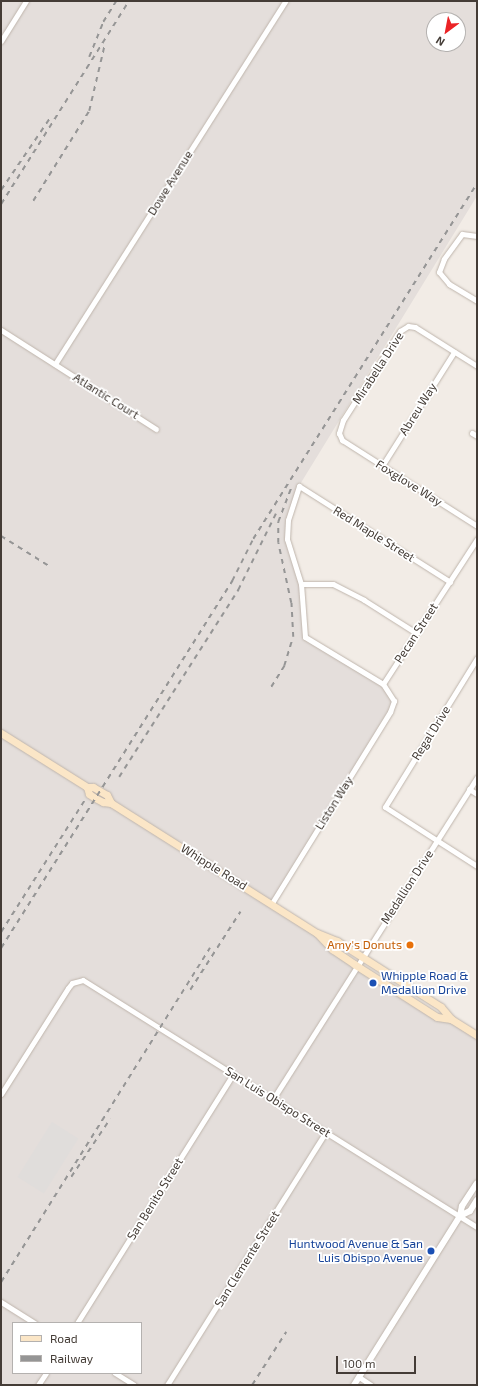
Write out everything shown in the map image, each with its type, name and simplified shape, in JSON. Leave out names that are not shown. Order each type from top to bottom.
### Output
[{"type":"main road","name":"Whipple Road","points":[[1,733],[87,787],[93,787],[107,795],[111,803],[272,903],[317,933],[337,941],[441,1007],[451,1020]]},
{"type":"main road","name":"Whipple Road","points":[[317,933],[332,950],[357,966],[437,1017],[451,1020],[477,1035]]},
{"type":"street","points":[[1,41],[26,1]]},
{"type":"street","name":"Dowe Avenue","points":[[55,364],[285,1]]},
{"type":"street","points":[[477,236],[462,234],[444,259],[439,272],[449,284],[477,301]]},
{"type":"street","name":"Mirabella Drive","points":[[342,440],[339,433],[343,420],[404,328],[415,327],[477,366]]},
{"type":"street","name":"Atlantic Court","points":[[1,330],[156,429]]},
{"type":"street","name":"Abreu Way","points":[[382,466],[454,352]]},
{"type":"street","points":[[472,433],[477,436]]},
{"type":"street","name":"Foxglove Way","points":[[342,440],[477,526]]},
{"type":"street","name":"Red Maple Street","points":[[301,584],[288,539],[288,520],[299,486],[450,582]]},
{"type":"street","name":"Pecan Street","points":[[383,684],[477,539]]},
{"type":"street","points":[[383,684],[305,638],[301,584],[333,584],[364,600],[416,634]]},
{"type":"street","name":"Regal Drive","points":[[437,841],[385,807],[477,658]]},
{"type":"street","name":"Liston Way","points":[[272,903],[390,712],[394,701],[383,684]]},
{"type":"street","name":"Medallion Drive","points":[[273,1099],[477,776]]},
{"type":"street","points":[[469,789],[477,794]]},
{"type":"street","points":[[437,841],[477,866]]},
{"type":"street","name":"San Luis Obispo Street","points":[[1,1094],[68,988],[77,980],[88,983],[477,1227]]},
{"type":"street","name":"San Benito Street","points":[[78,1322],[233,1074]]},
{"type":"street","name":"San Clemente Street","points":[[167,1385],[326,1132]]},
{"type":"street","points":[[354,1385],[460,1216],[462,1206],[477,1183]]},
{"type":"street","points":[[460,1216],[470,1211],[477,1200]]},
{"type":"street","points":[[1,1302],[33,1322]]},
{"type":"street","points":[[38,1385],[45,1374]]},
{"type":"street","points":[[117,1374],[134,1385]]},
{"type":"street","points":[[359,1377],[371,1385]]},
{"type":"shaded area","points":[[1,1],[477,1],[477,196],[299,486],[288,520],[288,539],[301,584],[305,637],[383,684],[394,701],[272,903],[317,933],[332,949],[437,1017],[451,1019],[477,1035],[477,1385],[1,1385]]},
{"type":"shaded area","points":[[52,1122],[78,1138],[44,1194],[18,1177]]},
{"type":"railway","points":[[89,57],[103,22],[116,1]]},
{"type":"railway","points":[[1,204],[129,1]]},
{"type":"railway","points":[[33,201],[89,111],[104,47]]},
{"type":"railway","points":[[1,190],[50,118]]},
{"type":"railway","points":[[1,948],[232,581],[253,539],[477,183]]},
{"type":"railway","points":[[271,687],[284,666],[293,637],[291,603],[278,543],[278,522],[291,488]]},
{"type":"railway","points":[[119,777],[238,590],[277,511]]},
{"type":"railway","points":[[1,536],[49,566]]},
{"type":"railway","points":[[1,932],[84,801]]},
{"type":"railway","points":[[190,990],[240,912]]},
{"type":"railway","points":[[1,1282],[210,948]]},
{"type":"railway","points":[[71,1177],[110,1119]]},
{"type":"railway","points":[[252,1385],[286,1332]]},
{"type":"place","name":"Amy's Donuts","points":[[410,945]]},
{"type":"place","name":"Whipple Road & Medallion Drive","points":[[373,983]]},
{"type":"place","name":"Huntwood Avenue & San Luis Obispo Avenue","points":[[431,1251]]}]
